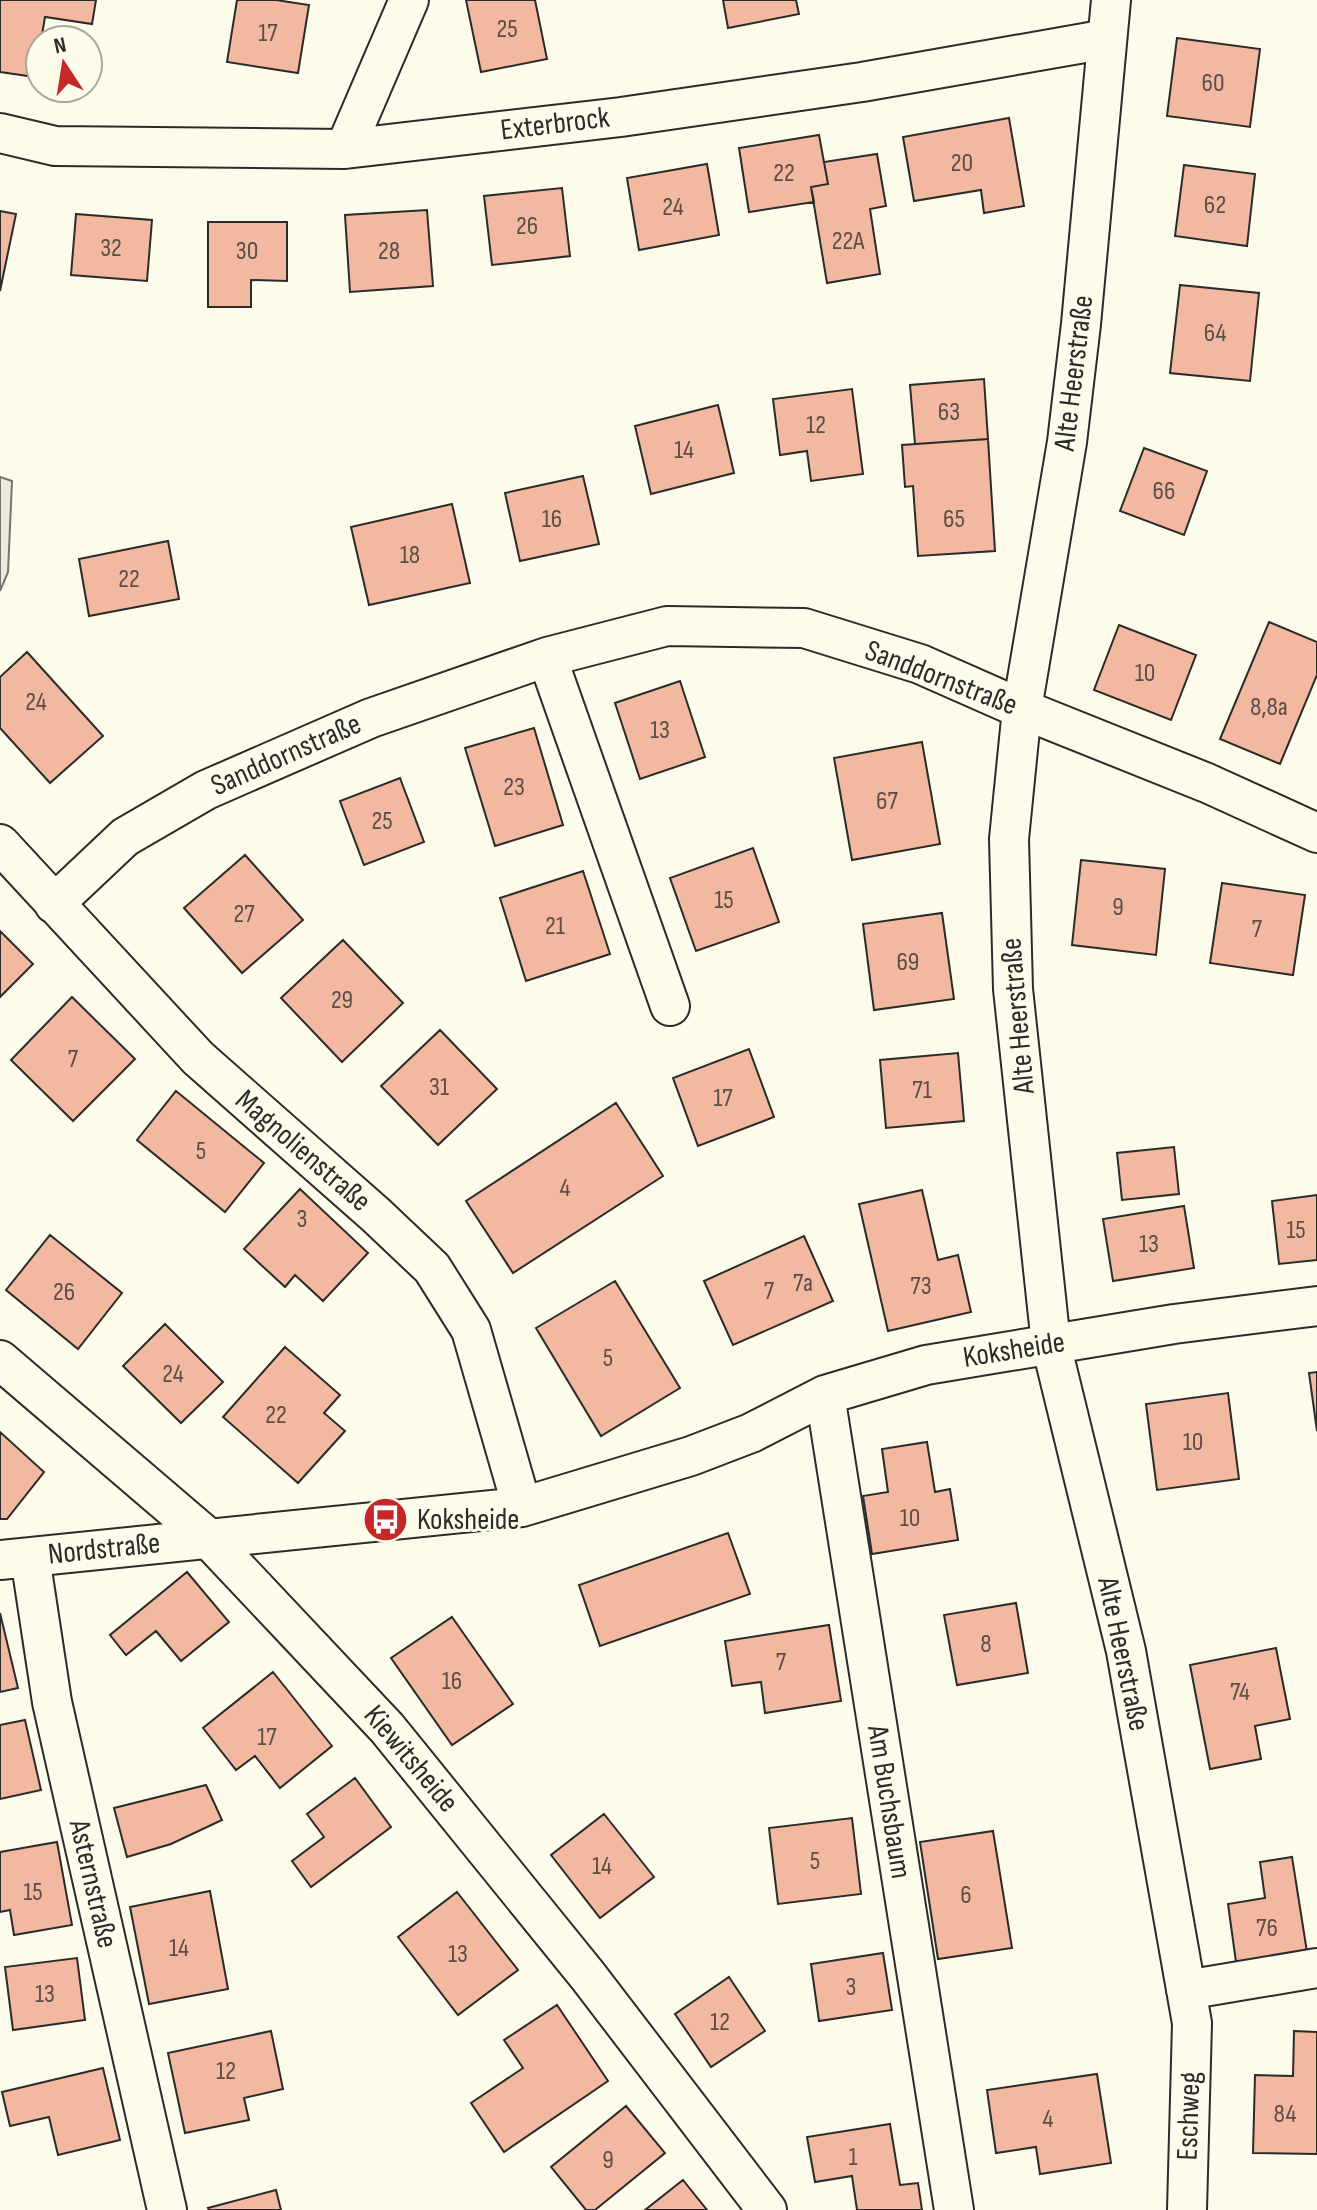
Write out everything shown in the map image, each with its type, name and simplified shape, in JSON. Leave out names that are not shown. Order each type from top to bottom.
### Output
[{"type":"street","points":[[345,149],[409,0]]},
{"type":"street","name":"Alte Heerstraße","points":[[1111,0],[1067,442],[1022,709],[1009,839],[1013,989],[1051,1344],[1126,1651],[1189,2006]]},
{"type":"street","name":"Exterbrock","points":[[0,133],[55,146],[345,149],[621,117],[817,89],[1107,39]]},
{"type":"street","name":"Sanddornstraße","points":[[54,904],[125,837],[206,790],[371,718],[547,657],[667,626],[804,628],[920,664],[1022,709],[1207,783],[1317,833]]},
{"type":"street","points":[[547,657],[670,1006]]},
{"type":"street","name":"Magnolienstraße","points":[[0,844],[198,1058],[432,1268],[471,1330],[522,1507]]},
{"type":"street","name":"Koksheide","points":[[208,1538],[522,1507],[691,1456],[751,1433],[825,1395],[926,1365],[1174,1324],[1317,1306]]},
{"type":"street","name":"Kiewitsheide","points":[[0,1360],[208,1538],[387,1728],[588,1976],[767,2210]]},
{"type":"street","name":"Am Buchsbaum","points":[[825,1395],[954,2210]]},
{"type":"street","name":"Nordstraße","points":[[15,1558],[208,1538]]},
{"type":"street","name":"Asternstraße","points":[[15,1558],[52,1702],[167,2210]]},
{"type":"street","points":[[1189,2006],[1317,1968]]},
{"type":"street","name":"Eschweg","points":[[1187,2210],[1189,2006]]},
{"type":"shaded area","points":[[0,477],[12,481],[8,572],[0,591]]},
{"type":"building","points":[[0,0],[96,0],[92,24],[45,17],[44,24],[24,24],[24,75],[0,72]]},
{"type":"building","points":[[237,0],[276,0],[309,5],[298,73],[227,62]]},
{"type":"building","points":[[466,0],[535,0],[547,59],[481,72]]},
{"type":"building","points":[[723,0],[796,0],[799,14],[728,28]]},
{"type":"building","points":[[1177,38],[1260,49],[1250,127],[1167,116]]},
{"type":"building","points":[[1009,118],[1024,206],[984,213],[981,190],[914,201],[903,137]]},
{"type":"building","points":[[819,135],[828,184],[811,187],[814,202],[749,212],[739,148]]},
{"type":"building","points":[[877,154],[886,206],[870,209],[880,274],[827,283],[811,187],[828,184],[824,162]]},
{"type":"building","points":[[707,164],[719,235],[639,250],[627,178]]},
{"type":"building","points":[[1184,165],[1255,174],[1247,246],[1175,236]]},
{"type":"building","points":[[562,188],[570,256],[492,265],[484,196]]},
{"type":"building","points":[[427,210],[433,286],[350,292],[345,215]]},
{"type":"building","points":[[0,211],[16,214],[0,291]]},
{"type":"building","points":[[76,214],[152,220],[147,281],[71,275]]},
{"type":"building","points":[[208,222],[287,222],[287,281],[251,280],[251,307],[208,307]]},
{"type":"building","points":[[1180,285],[1259,293],[1250,381],[1170,373]]},
{"type":"building","points":[[984,379],[988,439],[915,444],[910,385]]},
{"type":"building","points":[[852,389],[863,474],[811,481],[807,451],[780,455],[773,399]]},
{"type":"building","points":[[718,405],[734,473],[651,494],[635,426]]},
{"type":"building","points":[[988,439],[995,551],[918,556],[913,486],[905,487],[902,445]]},
{"type":"building","points":[[1144,448],[1207,471],[1184,535],[1120,511]]},
{"type":"building","points":[[583,476],[599,544],[520,561],[505,493]]},
{"type":"building","points":[[452,504],[470,583],[369,605],[351,527]]},
{"type":"building","points":[[168,541],[179,599],[89,616],[79,559]]},
{"type":"building","points":[[1269,622],[1317,642],[1317,675],[1280,764],[1220,739]]},
{"type":"building","points":[[1119,625],[1196,655],[1171,720],[1094,690]]},
{"type":"building","points":[[27,652],[103,736],[50,783],[0,728],[0,677]]},
{"type":"building","points":[[680,681],[705,757],[640,779],[615,703]]},
{"type":"building","points":[[534,728],[563,825],[495,846],[465,748]]},
{"type":"building","points":[[922,742],[940,844],[852,860],[834,758]]},
{"type":"building","points":[[400,778],[424,842],[364,865],[340,801]]},
{"type":"building","points":[[753,848],[779,922],[696,951],[670,878]]},
{"type":"building","points":[[245,855],[303,920],[242,973],[184,908]]},
{"type":"building","points":[[1081,860],[1165,869],[1156,955],[1072,945]]},
{"type":"building","points":[[583,871],[610,954],[526,981],[500,898]]},
{"type":"building","points":[[1222,883],[1305,895],[1293,975],[1210,963]]},
{"type":"building","points":[[942,913],[954,999],[874,1010],[863,924]]},
{"type":"building","points":[[0,931],[33,964],[0,997]]},
{"type":"building","points":[[343,940],[403,1003],[342,1062],[281,998]]},
{"type":"building","points":[[72,997],[135,1059],[73,1121],[11,1060]]},
{"type":"building","points":[[440,1030],[497,1089],[438,1145],[381,1086]]},
{"type":"building","points":[[749,1049],[774,1117],[698,1146],[673,1078]]},
{"type":"building","points":[[958,1053],[964,1121],[886,1128],[880,1060]]},
{"type":"building","points":[[176,1091],[264,1163],[225,1212],[137,1140]]},
{"type":"building","points":[[616,1103],[663,1176],[513,1273],[466,1201]]},
{"type":"building","points":[[1174,1147],[1179,1194],[1122,1200],[1117,1153]]},
{"type":"building","points":[[300,1189],[368,1253],[323,1301],[295,1275],[285,1287],[244,1249]]},
{"type":"building","points":[[922,1190],[938,1260],[958,1255],[971,1312],[888,1331],[859,1204]]},
{"type":"building","points":[[1317,1195],[1317,1260],[1279,1264],[1272,1201]]},
{"type":"building","points":[[1184,1206],[1194,1268],[1113,1281],[1103,1219]]},
{"type":"building","points":[[50,1235],[122,1293],[78,1349],[6,1290]]},
{"type":"building","points":[[804,1236],[833,1301],[733,1345],[704,1281]]},
{"type":"building","points":[[615,1281],[680,1388],[601,1436],[536,1328]]},
{"type":"building","points":[[165,1324],[223,1382],[181,1423],[123,1366]]},
{"type":"building","points":[[285,1347],[340,1395],[324,1413],[345,1431],[298,1483],[223,1417]]},
{"type":"building","points":[[1317,1372],[1317,1431],[1309,1373]]},
{"type":"building","points":[[1228,1393],[1239,1479],[1157,1490],[1146,1404]]},
{"type":"building","points":[[0,1432],[44,1472],[7,1519],[0,1519]]},
{"type":"building","points":[[927,1442],[935,1492],[950,1489],[958,1540],[872,1554],[863,1496],[888,1492],[882,1449]]},
{"type":"building","points":[[728,1533],[750,1594],[600,1646],[579,1585]]},
{"type":"building","points":[[187,1572],[229,1622],[181,1661],[156,1631],[126,1655],[110,1635]]},
{"type":"building","points":[[1016,1603],[1028,1673],[957,1685],[944,1615]]},
{"type":"building","points":[[0,1613],[18,1688],[0,1692]]},
{"type":"building","points":[[452,1617],[513,1704],[452,1745],[391,1658]]},
{"type":"building","points":[[829,1625],[841,1701],[765,1713],[761,1682],[732,1686],[725,1641]]},
{"type":"building","points":[[1276,1648],[1290,1719],[1255,1726],[1261,1759],[1210,1769],[1190,1665]]},
{"type":"building","points":[[273,1672],[332,1746],[280,1788],[255,1756],[236,1770],[203,1728]]},
{"type":"building","points":[[25,1720],[41,1790],[0,1799],[0,1725]]},
{"type":"building","points":[[355,1778],[391,1827],[311,1887],[292,1861],[324,1837],[307,1814]]},
{"type":"building","points":[[206,1785],[222,1820],[171,1844],[127,1857],[114,1808]]},
{"type":"building","points":[[604,1814],[654,1877],[600,1918],[551,1855]]},
{"type":"building","points":[[852,1818],[861,1894],[778,1904],[769,1828]]},
{"type":"building","points":[[993,1831],[1012,1948],[938,1959],[920,1842]]},
{"type":"building","points":[[57,1842],[72,1925],[14,1935],[10,1910],[0,1912],[0,1852]]},
{"type":"building","points":[[1292,1857],[1307,1952],[1236,1962],[1228,1904],[1265,1898],[1260,1862]]},
{"type":"building","points":[[210,1891],[228,1989],[149,2004],[130,1907]]},
{"type":"building","points":[[457,1892],[518,1970],[458,2015],[398,1937]]},
{"type":"building","points":[[883,1953],[892,2010],[819,2021],[811,1964]]},
{"type":"building","points":[[77,1958],[85,2020],[13,2030],[5,1967]]},
{"type":"building","points":[[729,1977],[765,2031],[711,2067],[675,2014]]},
{"type":"building","points":[[557,2005],[608,2081],[504,2152],[471,2103],[523,2068],[504,2040]]},
{"type":"building","points":[[271,2031],[283,2089],[244,2098],[249,2120],[185,2133],[168,2053]]},
{"type":"building","points":[[1294,2031],[1317,2032],[1317,2154],[1253,2153],[1255,2075],[1293,2076]]},
{"type":"building","points":[[103,2068],[120,2140],[58,2155],[49,2117],[10,2126],[2,2092]]},
{"type":"building","points":[[1097,2074],[1111,2163],[1040,2174],[1036,2147],[996,2153],[987,2090]]},
{"type":"building","points":[[626,2106],[665,2153],[595,2210],[586,2210],[551,2167]]},
{"type":"building","points":[[890,2124],[900,2185],[918,2183],[922,2210],[857,2210],[852,2176],[815,2182],[807,2137]]},
{"type":"building","points":[[683,2180],[707,2210],[645,2210]]},
{"type":"building","points":[[276,2190],[281,2210],[208,2208]]},
{"type":"place","name":"Koksheide","points":[[386,1520]]}]
